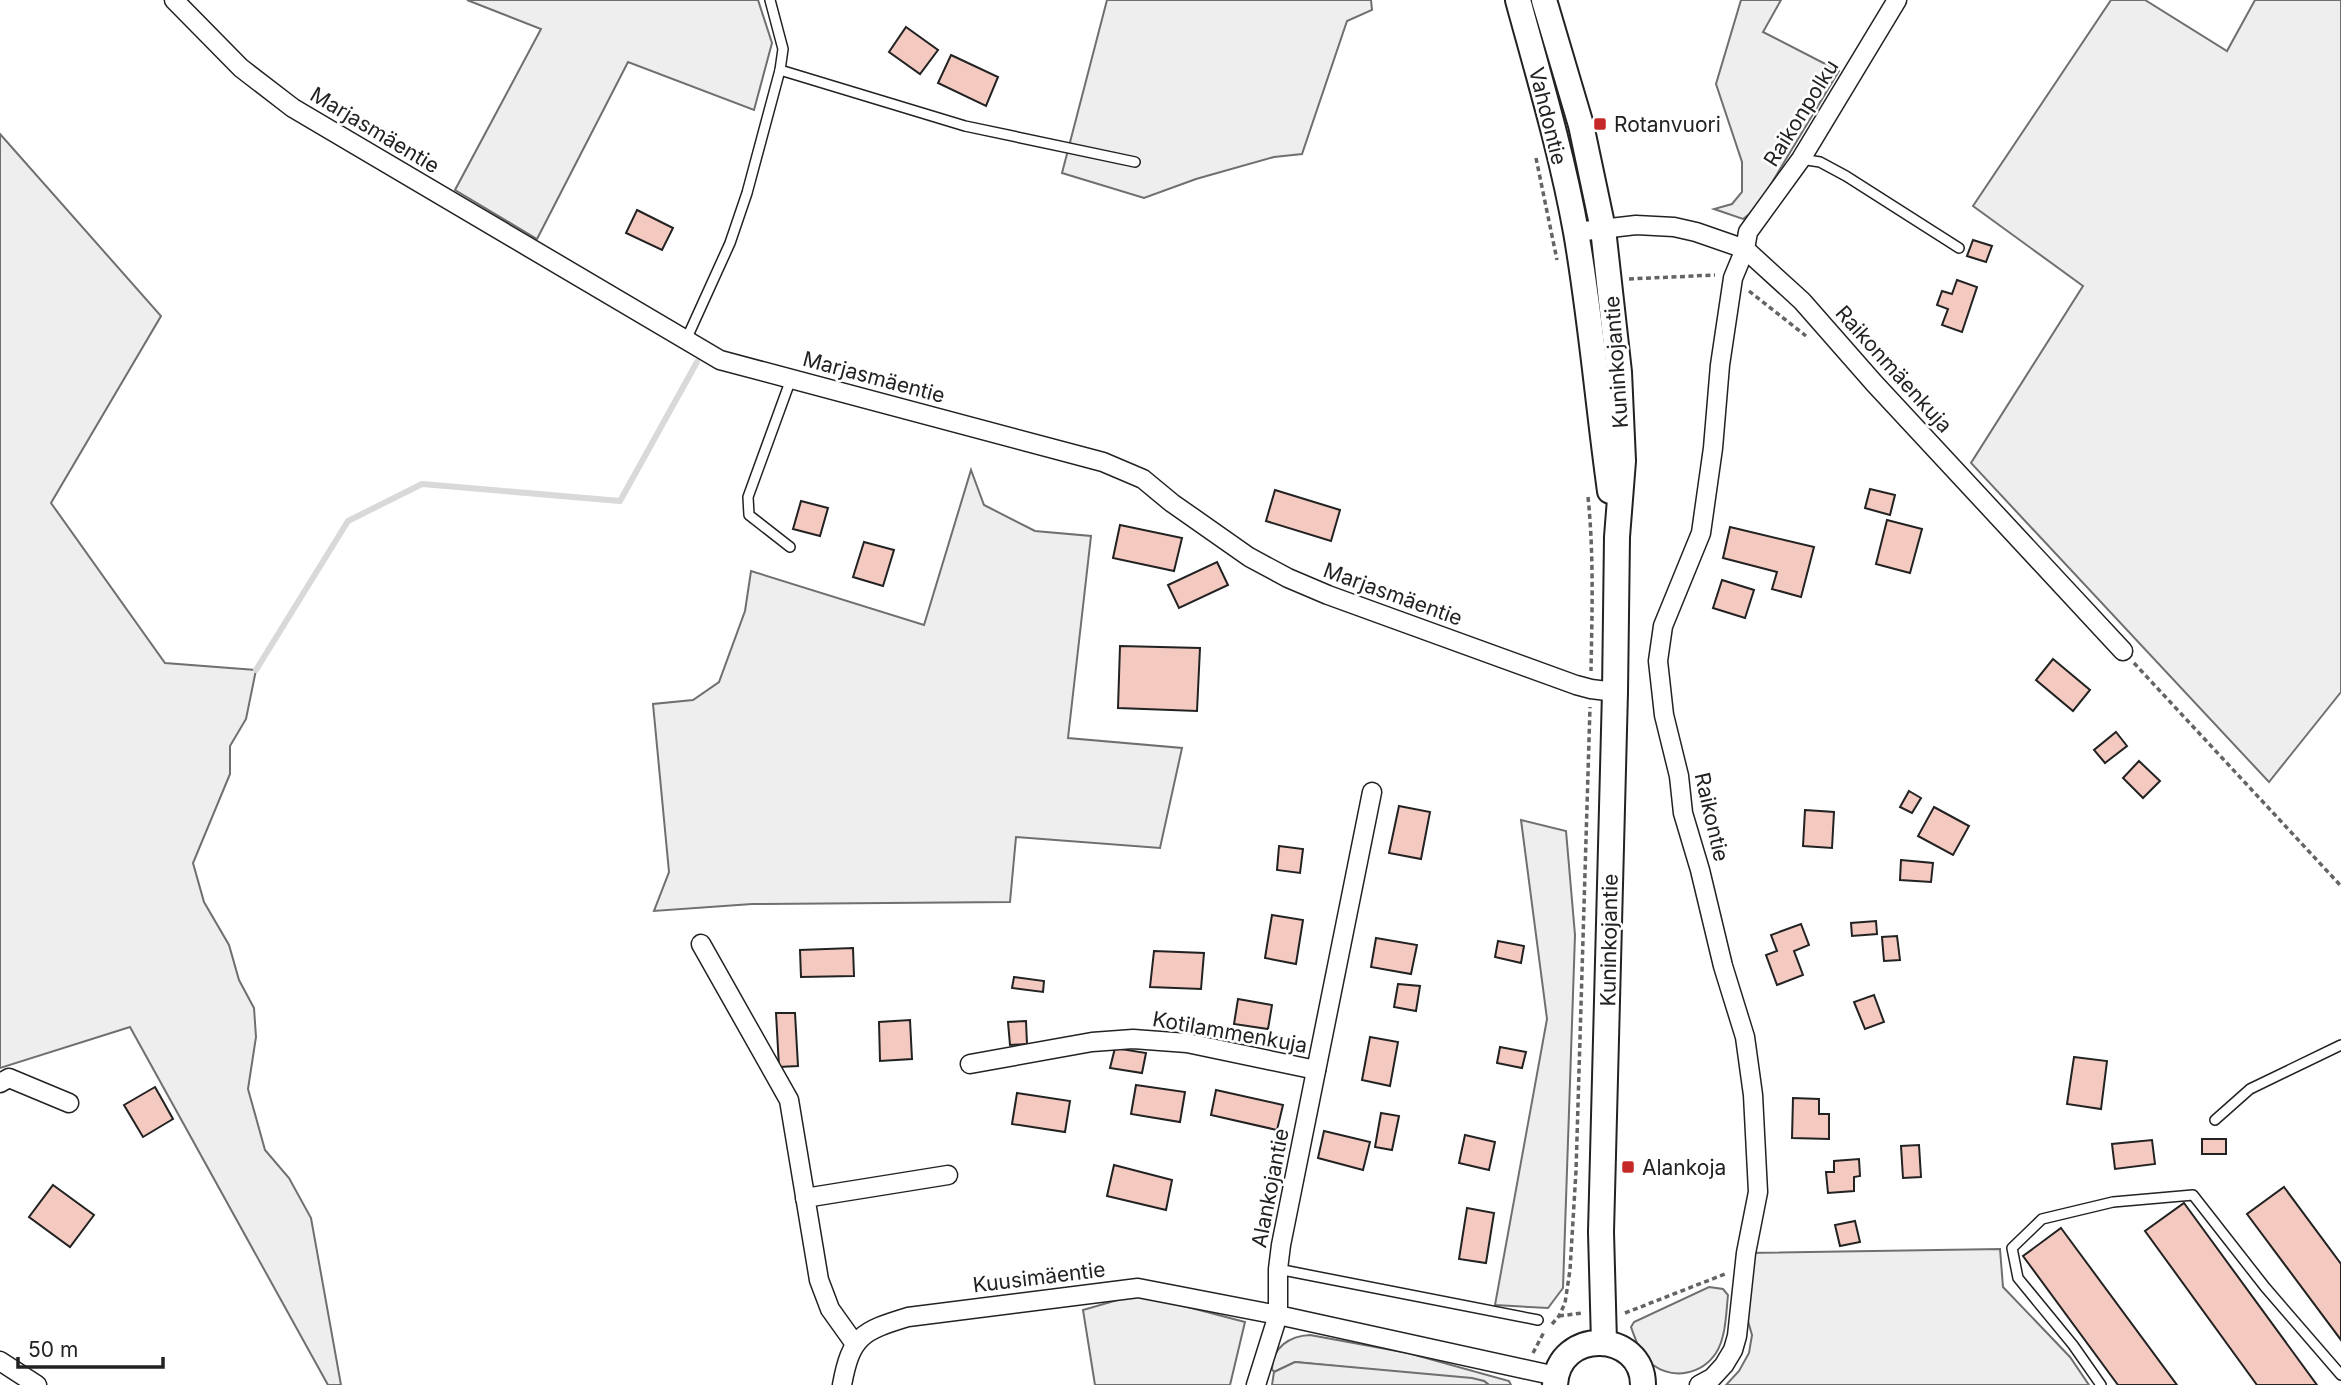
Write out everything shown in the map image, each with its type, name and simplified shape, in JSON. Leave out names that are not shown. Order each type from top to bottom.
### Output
[{"type":"main road","name":"Vahdontie","points":[[1518,0],[1555,135],[1576,232]]},
{"type":"main road","name":"Vahdontie","points":[[1544,0],[1581,125],[1603,229]]},
{"type":"main road","name":"Kuninkojantie","points":[[1603,229],[1619,372],[1623,461],[1617,537],[1601,1231],[1604,1342]]},
{"type":"main road","name":"Kuninkojantie","points":[[1576,232],[1597,370],[1617,537]]},
{"type":"main road","points":[[1555,1381],[1560,1364],[1568,1354],[1578,1347],[1604,1342],[1618,1346],[1630,1354],[1638,1366],[1643,1385]]},
{"type":"street","name":"Marjasmäentie","points":[[174,0],[241,68],[293,108],[720,360],[1103,462],[1143,479],[1172,503],[1250,557],[1288,578],[1341,600],[1591,690],[1615,692]]},
{"type":"street","name":"Raikonpolku","points":[[1745,250],[1748,232],[1801,159],[1897,0]]},
{"type":"street","name":"Raikonmäenkuja","points":[[1576,232],[1636,225],[1674,227],[1745,250],[1802,301],[1874,383],[2123,651]]},
{"type":"street","name":"Raikontie","points":[[1699,1385],[1712,1378],[1724,1365],[1737,1336],[1746,1253],[1758,1192],[1753,1095],[1745,1037],[1723,966],[1683,813],[1679,776],[1664,715],[1658,661],[1663,626],[1701,533],[1733,278],[1745,250]]},
{"type":"street","name":"Alankojantie","points":[[1256,1385],[1278,1315],[1278,1269],[1372,792]]},
{"type":"street","points":[[701,944],[789,1100],[819,1280],[830,1309],[855,1344],[846,1364],[842,1385]]},
{"type":"street","name":"Kotilammenkuja","points":[[970,1064],[1092,1042],[1133,1039],[1187,1043],[1316,1070]]},
{"type":"street","points":[[0,1083],[9,1078],[69,1103]]},
{"type":"street","points":[[805,1198],[948,1175]]},
{"type":"street","name":"Kuusimäentie","points":[[855,1344],[866,1333],[908,1317],[1138,1288],[1278,1315]]},
{"type":"street","points":[[1278,1315],[1555,1381]]},
{"type":"street","points":[[0,1361],[37,1385]]},
{"type":"lane","points":[[686,340],[730,243],[747,193],[780,70],[783,49],[770,0]]},
{"type":"lane","points":[[780,70],[965,126],[1135,162]]},
{"type":"lane","points":[[1801,159],[1820,162],[1846,176],[1959,248]]},
{"type":"lane","points":[[790,547],[749,515],[748,497],[791,379]]},
{"type":"lane","points":[[2215,1120],[2250,1089],[2341,1045]]},
{"type":"lane","points":[[2101,1385],[2073,1345],[2018,1278],[2012,1248],[2042,1219],[2113,1202],[2193,1195],[2265,1287],[2341,1375]]},
{"type":"lane","points":[[1278,1269],[1538,1320]]},
{"type":"lane","points":[[1256,1385],[1263,1385]]},
{"type":"path","points":[[1534,149],[1559,272]]},
{"type":"path","points":[[1629,279],[1698,274],[1727,275],[1806,336]]},
{"type":"path","points":[[1534,1347],[1544,1331],[1559,1316],[1565,1303],[1570,1270],[1576,1171],[1582,901],[1591,690],[1591,524],[1587,488]]},
{"type":"path","points":[[2123,651],[2341,886]]},
{"type":"path","points":[[1629,1313],[1725,1275],[1746,1253]]},
{"type":"path","points":[[1538,1320],[1580,1313]]},
{"type":"shaded area","points":[[467,0],[758,0],[772,43],[754,110],[628,62],[537,239],[455,190],[541,29]]},
{"type":"shaded area","points":[[1107,0],[1371,0],[1372,10],[1347,21],[1302,154],[1274,157],[1196,179],[1144,198],[1062,173]]},
{"type":"shaded area","points":[[1741,0],[1781,0],[1763,32],[1839,71],[1756,209],[1743,219],[1714,209],[1732,204],[1742,192],[1742,162],[1716,84]]},
{"type":"shaded area","points":[[2111,0],[2145,0],[2227,51],[2255,0],[2341,0],[2341,692],[2269,782],[1971,463],[2083,286],[1973,206]]},
{"type":"shaded area","points":[[0,134],[161,316],[51,503],[165,663],[256,670],[246,719],[230,746],[230,774],[193,863],[204,902],[229,945],[239,980],[254,1008],[256,1037],[248,1089],[265,1150],[289,1178],[311,1218],[341,1385],[328,1385],[130,1027],[0,1068]]},
{"type":"shaded area","points":[[971,470],[984,505],[1035,531],[1091,536],[1068,738],[1182,748],[1160,848],[1016,837],[1010,902],[752,904],[654,911],[669,872],[653,704],[693,700],[719,682],[745,611],[751,571],[924,625]]},
{"type":"shaded area","points":[[1521,820],[1566,831],[1575,935],[1563,1288],[1548,1308],[1495,1305],[1547,1019]]},
{"type":"shaded area","points":[[2000,1249],[2003,1287],[2070,1357],[2089,1385],[1726,1385],[1739,1371],[1749,1353],[1752,1335],[1740,1293],[1746,1253]]},
{"type":"shaded area","points":[[1709,1287],[1723,1289],[1728,1295],[1724,1333],[1716,1353],[1703,1366],[1687,1372],[1670,1372],[1653,1365],[1637,1343],[1631,1327],[1634,1322]]},
{"type":"shaded area","points":[[1138,1294],[1245,1322],[1230,1385],[1095,1385],[1083,1310]]},
{"type":"shaded area","points":[[1310,1335],[1408,1353],[1509,1381],[1511,1385],[1489,1385],[1484,1381],[1295,1362],[1274,1372],[1273,1361],[1279,1349],[1289,1340]]},
{"type":"shaded area","points":[[1295,1362],[1472,1378],[1489,1385],[1272,1385],[1274,1372]]},
{"type":"building","points":[[906,27],[938,50],[920,74],[889,52]]},
{"type":"building","points":[[951,55],[998,77],[986,106],[938,83]]},
{"type":"building","points":[[637,210],[673,228],[662,250],[626,233]]},
{"type":"building","points":[[1973,240],[1992,246],[1986,262],[1967,256]]},
{"type":"building","points":[[1957,280],[1977,287],[1962,332],[1942,325],[1948,309],[1937,305],[1942,291],[1952,294]]},
{"type":"building","points":[[1870,489],[1895,495],[1890,515],[1865,508]]},
{"type":"building","points":[[1275,490],[1340,510],[1331,541],[1266,521]]},
{"type":"building","points":[[801,501],[828,508],[820,536],[793,529]]},
{"type":"building","points":[[1887,520],[1922,529],[1910,573],[1876,564]]},
{"type":"building","points":[[1120,525],[1182,538],[1174,571],[1113,558]]},
{"type":"building","points":[[1730,527],[1814,547],[1801,597],[1772,589],[1777,572],[1723,558]]},
{"type":"building","points":[[864,542],[894,550],[883,586],[853,577]]},
{"type":"building","points":[[1217,562],[1228,585],[1179,608],[1168,585]]},
{"type":"building","points":[[1722,580],[1754,590],[1745,618],[1713,608]]},
{"type":"building","points":[[1120,646],[1200,648],[1197,711],[1118,708]]},
{"type":"building","points":[[2053,659],[2090,690],[2073,711],[2036,680]]},
{"type":"building","points":[[2116,732],[2127,746],[2105,763],[2094,750]]},
{"type":"building","points":[[2139,761],[2160,781],[2143,798],[2123,778]]},
{"type":"building","points":[[1909,791],[1921,798],[1912,813],[1900,807]]},
{"type":"building","points":[[1399,806],[1430,812],[1421,859],[1389,853]]},
{"type":"building","points":[[1934,807],[1969,826],[1953,855],[1918,836]]},
{"type":"building","points":[[1805,810],[1834,812],[1832,848],[1803,846]]},
{"type":"building","points":[[1279,846],[1303,849],[1300,873],[1277,870]]},
{"type":"building","points":[[1901,860],[1933,863],[1931,882],[1900,880]]},
{"type":"building","points":[[1272,915],[1303,920],[1296,964],[1265,958]]},
{"type":"building","points":[[1876,921],[1877,934],[1852,936],[1851,923]]},
{"type":"building","points":[[1801,924],[1809,945],[1794,951],[1803,975],[1777,985],[1766,955],[1777,951],[1771,935]]},
{"type":"building","points":[[1897,936],[1900,960],[1884,961],[1882,937]]},
{"type":"building","points":[[1376,938],[1417,945],[1411,974],[1371,967]]},
{"type":"building","points":[[1498,941],[1524,946],[1521,963],[1495,957]]},
{"type":"building","points":[[853,948],[854,976],[801,977],[800,950]]},
{"type":"building","points":[[1154,951],[1204,953],[1201,989],[1150,987]]},
{"type":"building","points":[[1014,977],[1044,981],[1043,992],[1012,988]]},
{"type":"building","points":[[1398,984],[1420,986],[1416,1011],[1394,1007]]},
{"type":"building","points":[[1874,995],[1884,1022],[1865,1029],[1854,1002]]},
{"type":"building","points":[[1238,999],[1272,1005],[1268,1029],[1234,1024]]},
{"type":"building","points":[[776,1013],[795,1013],[798,1066],[779,1067]]},
{"type":"building","points":[[910,1020],[912,1059],[880,1061],[879,1022]]},
{"type":"building","points":[[1026,1021],[1027,1044],[1010,1045],[1008,1022]]},
{"type":"building","points":[[1370,1037],[1398,1042],[1390,1086],[1362,1080]]},
{"type":"building","points":[[1500,1047],[1526,1052],[1522,1068],[1497,1063]]},
{"type":"building","points":[[1115,1048],[1146,1053],[1142,1073],[1110,1068]]},
{"type":"building","points":[[2074,1057],[2107,1061],[2101,1109],[2067,1104]]},
{"type":"building","points":[[1136,1085],[1185,1092],[1180,1122],[1131,1114]]},
{"type":"building","points":[[155,1087],[173,1119],[143,1137],[124,1105]]},
{"type":"building","points":[[1216,1090],[1283,1105],[1277,1130],[1211,1115]]},
{"type":"building","points":[[1017,1093],[1070,1101],[1065,1132],[1012,1124]]},
{"type":"building","points":[[1793,1098],[1819,1099],[1819,1114],[1829,1114],[1829,1139],[1792,1138]]},
{"type":"building","points":[[1381,1113],[1399,1116],[1392,1150],[1375,1147]]},
{"type":"building","points":[[1324,1131],[1370,1142],[1363,1170],[1318,1158]]},
{"type":"building","points":[[1465,1135],[1495,1142],[1489,1170],[1459,1163]]},
{"type":"building","points":[[2202,1139],[2226,1139],[2226,1154],[2202,1154]]},
{"type":"building","points":[[2152,1140],[2155,1164],[2115,1169],[2112,1144]]},
{"type":"building","points":[[1919,1145],[1921,1177],[1903,1178],[1901,1146]]},
{"type":"building","points":[[1859,1159],[1860,1176],[1854,1177],[1854,1191],[1828,1193],[1826,1172],[1834,1172],[1834,1161]]},
{"type":"building","points":[[1114,1165],[1172,1180],[1166,1210],[1107,1196]]},
{"type":"building","points":[[53,1185],[94,1215],[70,1247],[29,1217]]},
{"type":"building","points":[[2284,1187],[2341,1264],[2341,1340],[2247,1214]]},
{"type":"building","points":[[2184,1203],[2317,1385],[2257,1385],[2145,1231]]},
{"type":"building","points":[[1467,1208],[1494,1213],[1486,1263],[1459,1259]]},
{"type":"building","points":[[1855,1221],[1860,1242],[1840,1246],[1835,1225]]},
{"type":"building","points":[[2061,1228],[2177,1385],[2118,1385],[2023,1256]]},
{"type":"waterway","points":[[256,670],[348,521],[422,484],[620,501],[697,362]]},
{"type":"place","name":"Rotanvuori","points":[[1600,124]]},
{"type":"place","name":"Alankoja","points":[[1628,1167]]}]
